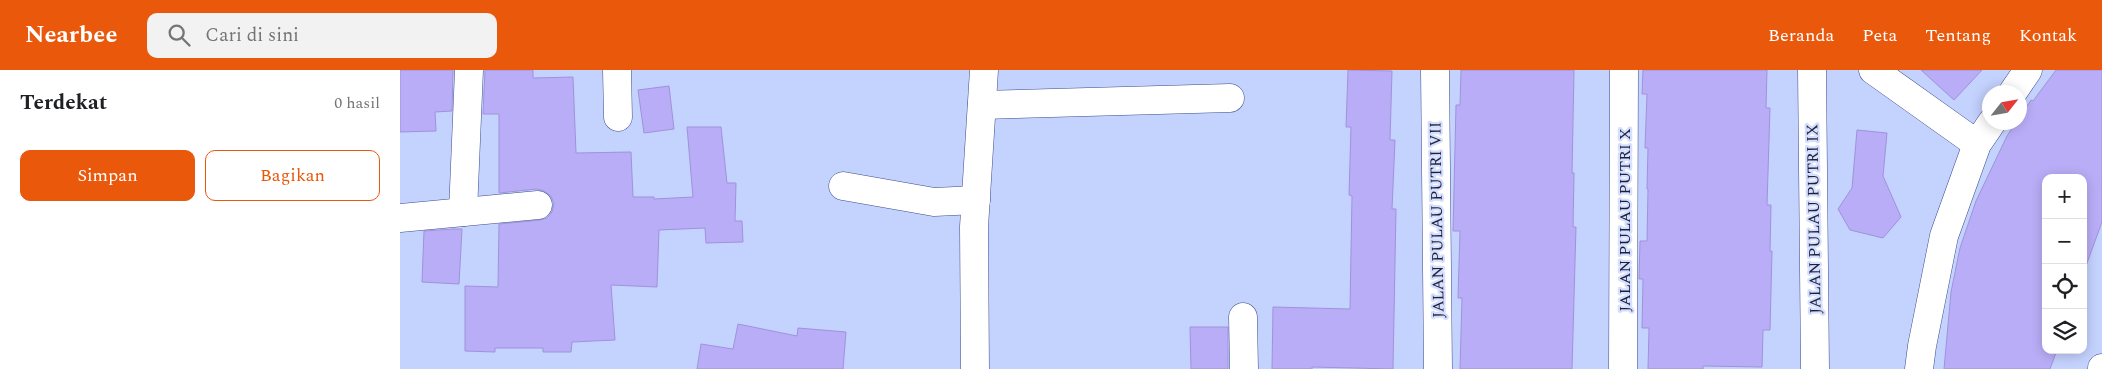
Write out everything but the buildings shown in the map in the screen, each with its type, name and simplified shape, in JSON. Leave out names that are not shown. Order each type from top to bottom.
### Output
[{"type":"street","points":[[464,212],[469,70]]},
{"type":"street","points":[[618,70],[618,116]]},
{"type":"street","points":[[975,369],[974,227],[984,70]]},
{"type":"street","name":"JALAN PULAU PUTRI VII","points":[[1435,70],[1438,369]]},
{"type":"street","name":"JALAN PULAU PUTRI X","points":[[1623,369],[1624,70]]},
{"type":"street","name":"JALAN PULAU PUTRI IX","points":[[1812,70],[1815,369]]},
{"type":"street","points":[[1873,70],[1985,133],[1944,236],[1919,369]]},
{"type":"street","points":[[2018,85],[2028,70]]},
{"type":"street","points":[[982,106],[1230,98]]},
{"type":"street","points":[[843,186],[934,202],[976,200]]},
{"type":"street","points":[[400,218],[538,204]]},
{"type":"street","points":[[1243,317],[1244,369]]}]
